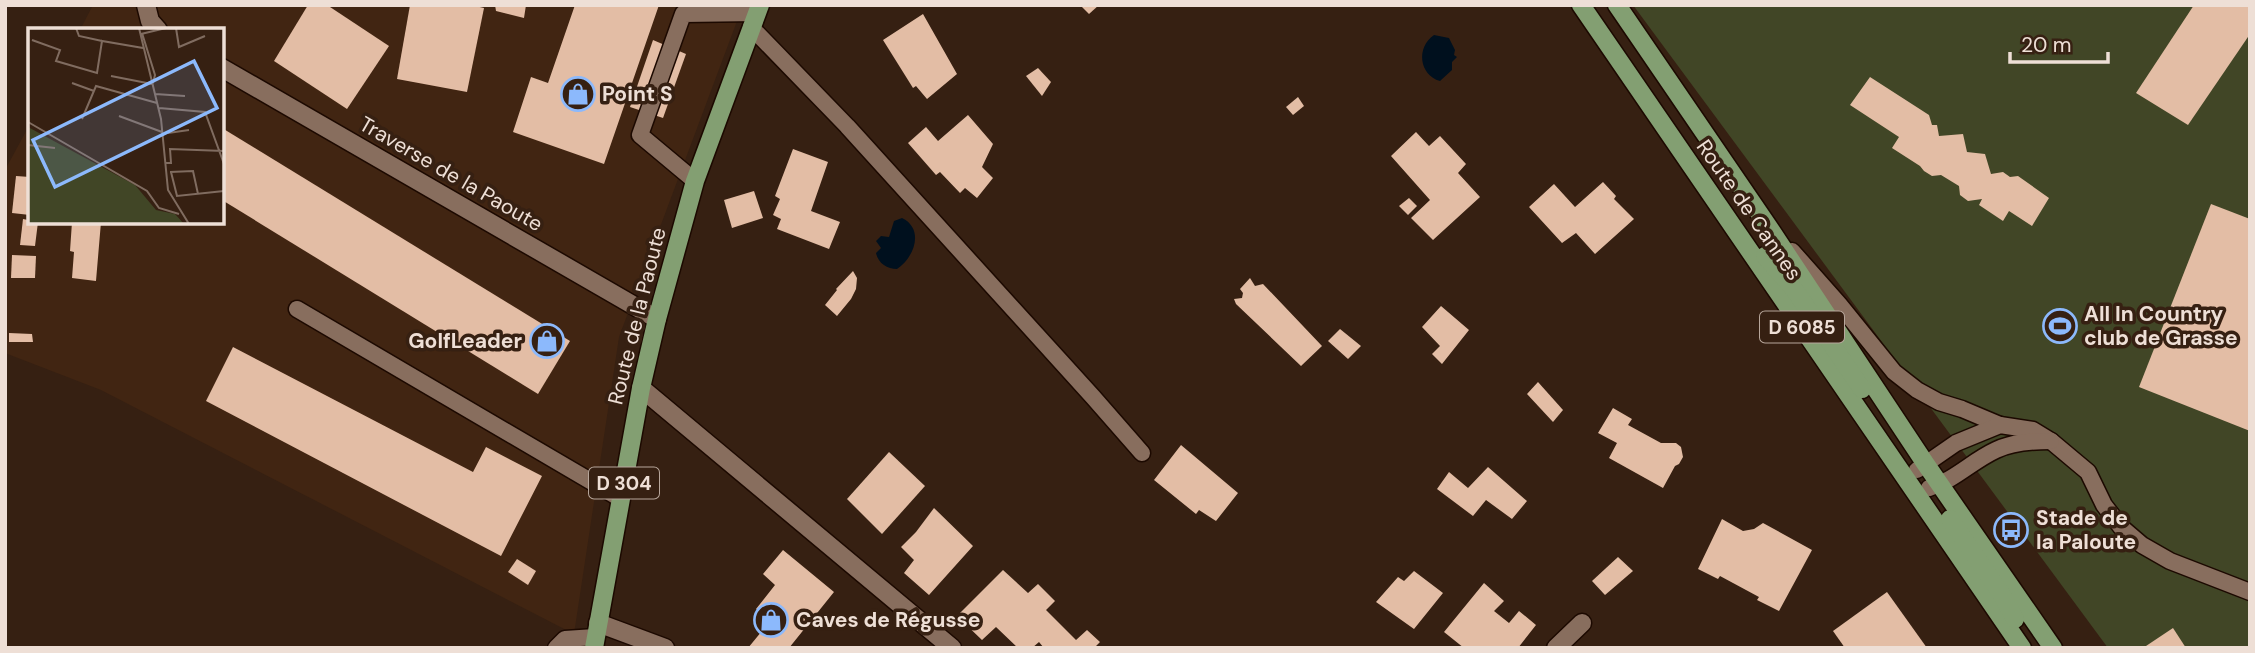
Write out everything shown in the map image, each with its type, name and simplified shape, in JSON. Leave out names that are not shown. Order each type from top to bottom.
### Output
[{"type":"main road","name":"Route de Cannes","points":[[1581,5],[2022,648]]},
{"type":"main road","name":"Route de Cannes","points":[[1617,5],[1768,226],[1921,467]]},
{"type":"main road","name":"Route de la Paoute","points":[[596,636],[641,388],[657,320],[695,181],[756,15]]},
{"type":"main road","points":[[1616,56],[1640,39]]},
{"type":"main road","points":[[1708,190],[1794,289],[2053,648]]},
{"type":"main road","points":[[1935,487],[2002,595],[2030,648]]},
{"type":"street","points":[[146,5],[150,21],[157,28]]},
{"type":"street","name":"Traverse de la Paoute","points":[[224,69],[657,320]]},
{"type":"street","points":[[641,388],[953,648]]},
{"type":"street","points":[[1556,648],[1582,623]]},
{"type":"street","points":[[596,636],[665,648]]},
{"type":"lane","points":[[695,181],[640,135],[685,9],[756,15],[846,126],[1142,453]]},
{"type":"lane","points":[[1768,226],[1839,304],[1894,372],[1917,390],[1939,402],[2000,425],[2033,430],[2051,441],[2088,472],[2105,505],[2122,527],[2142,545],[2170,561],[2250,592]]},
{"type":"lane","points":[[297,309],[621,499]]},
{"type":"lane","points":[[1921,467],[1956,443],[2000,425]]},
{"type":"lane","points":[[1935,487],[1998,449],[2014,444],[2051,441]]},
{"type":"lane","points":[[556,648],[565,639],[596,636]]},
{"type":"shaded area","points":[[93,5],[743,5],[619,337],[574,634],[101,390],[5,353],[5,170],[28,128],[28,224],[224,224],[224,28],[81,28]]},
{"type":"green space","name":"All In Country club de Grasse","points":[[1633,5],[2250,5],[2250,648],[2108,648]]},
{"type":"water","points":[[1434,35],[1449,38],[1457,57],[1452,62],[1452,70],[1440,81],[1428,73],[1422,60],[1424,46]]},
{"type":"water","points":[[902,218],[913,229],[915,244],[903,264],[893,269],[886,267],[879,260],[876,253],[881,248],[876,241],[881,236],[889,237],[894,221]]},
{"type":"building","points":[[308,5],[327,5],[389,46],[347,109],[274,61]]},
{"type":"building","points":[[410,5],[471,5],[484,8],[467,92],[397,79]]},
{"type":"building","points":[[495,5],[526,5],[524,18],[496,11]]},
{"type":"building","name":"Point S","points":[[575,5],[659,5],[604,164],[513,132],[531,77],[548,83]]},
{"type":"building","points":[[1080,5],[1099,5],[1089,14]]},
{"type":"building","points":[[2194,5],[2250,5],[2250,34],[2188,125],[2136,93]]},
{"type":"building","points":[[923,14],[957,74],[927,99],[916,86],[913,88],[883,40]]},
{"type":"building","points":[[653,40],[686,54],[663,118],[630,107]]},
{"type":"building","points":[[1038,68],[1051,82],[1042,96],[1026,76]]},
{"type":"building","points":[[1870,77],[1929,115],[1932,125],[1937,125],[1939,136],[1963,134],[1967,152],[1985,154],[1991,174],[2003,172],[2010,177],[2018,176],[2049,198],[2032,226],[2009,211],[2003,221],[1979,205],[1982,199],[1968,201],[1960,195],[1959,186],[1941,175],[1932,176],[1892,148],[1899,137],[1850,105]]},
{"type":"building","points":[[1298,97],[1304,106],[1293,115],[1286,107]]},
{"type":"building","points":[[968,115],[993,144],[982,167],[993,178],[977,198],[965,188],[960,193],[940,172],[936,175],[908,143],[926,127],[938,141]]},
{"type":"building","points":[[224,129],[570,341],[538,394],[224,201]]},
{"type":"building","points":[[1416,132],[1429,146],[1440,136],[1466,164],[1458,173],[1480,197],[1433,240],[1411,218],[1430,200],[1391,156]]},
{"type":"building","points":[[793,149],[828,162],[811,211],[840,222],[829,249],[777,229],[781,219],[773,215],[780,199],[775,196]]},
{"type":"building","points":[[16,176],[28,177],[28,215],[12,213]]},
{"type":"building","points":[[1603,182],[1616,196],[1614,199],[1634,219],[1595,254],[1576,233],[1562,243],[1529,207],[1554,184],[1575,207]]},
{"type":"building","points":[[754,191],[763,218],[732,228],[724,200]]},
{"type":"building","points":[[1409,198],[1417,206],[1408,215],[1399,206]]},
{"type":"building","points":[[2211,204],[2250,219],[2250,431],[2139,387]]},
{"type":"building","points":[[23,219],[28,220],[28,224],[38,224],[35,246],[20,245]]},
{"type":"building","points":[[72,224],[101,224],[96,281],[72,278],[74,252],[70,251]]},
{"type":"building","points":[[12,255],[36,256],[35,278],[11,278]]},
{"type":"building","points":[[853,271],[857,278],[856,289],[837,316],[825,305]]},
{"type":"building","points":[[1250,278],[1255,286],[1263,284],[1322,346],[1301,366],[1236,304],[1234,299],[1242,298],[1240,289]]},
{"type":"building","points":[[1441,306],[1469,330],[1442,364],[1432,354],[1440,346],[1422,327]]},
{"type":"building","points":[[1340,329],[1361,346],[1348,359],[1328,341]]},
{"type":"building","points":[[9,333],[32,334],[33,342],[9,342]]},
{"type":"building","points":[[233,347],[473,472],[486,447],[542,476],[501,556],[206,401]]},
{"type":"building","points":[[1538,382],[1563,410],[1553,422],[1527,394]]},
{"type":"building","points":[[1613,408],[1632,419],[1628,425],[1661,443],[1676,443],[1681,447],[1683,457],[1663,488],[1609,458],[1617,443],[1598,433]]},
{"type":"building","points":[[1181,445],[1238,493],[1216,521],[1199,510],[1196,514],[1154,480]]},
{"type":"building","points":[[889,452],[925,486],[882,534],[847,499]]},
{"type":"building","points":[[1488,467],[1527,501],[1512,519],[1486,500],[1473,516],[1437,489],[1449,472],[1468,488]]},
{"type":"building","points":[[934,508],[973,546],[929,595],[904,573],[914,560],[901,547]]},
{"type":"building","points":[[1722,519],[1743,531],[1754,529],[1763,523],[1812,550],[1779,611],[1720,576],[1718,579],[1698,569]]},
{"type":"building","points":[[783,550],[834,592],[789,648],[748,648],[771,620],[756,609],[775,585],[763,574]]},
{"type":"building","points":[[1618,557],[1633,571],[1605,595],[1592,581]]},
{"type":"building","points":[[517,559],[536,571],[528,585],[508,572]]},
{"type":"building","points":[[1003,570],[1028,593],[1038,584],[1055,601],[1046,610],[1076,640],[1087,630],[1100,642],[1094,648],[1044,648],[1039,642],[1032,648],[1018,648],[996,627],[982,640],[957,616]]},
{"type":"building","points":[[1414,571],[1443,593],[1414,629],[1376,602],[1398,577],[1404,581]]},
{"type":"building","points":[[1484,583],[1504,601],[1494,611],[1509,623],[1519,611],[1536,625],[1518,648],[1464,648],[1444,632]]},
{"type":"building","points":[[1887,592],[1927,648],[1845,648],[1833,631]]},
{"type":"building","points":[[2173,628],[2186,648],[2143,648]]},
{"type":"place","name":"Point S","points":[[578,94]]},
{"type":"place","name":"All In Country club de Grasse","points":[[2060,326]]},
{"type":"place","name":"GolfLeader","points":[[547,341]]},
{"type":"place","name":"Stade de la Paloute","points":[[2011,530]]},
{"type":"place","name":"Caves de Régusse","points":[[771,620]]}]
